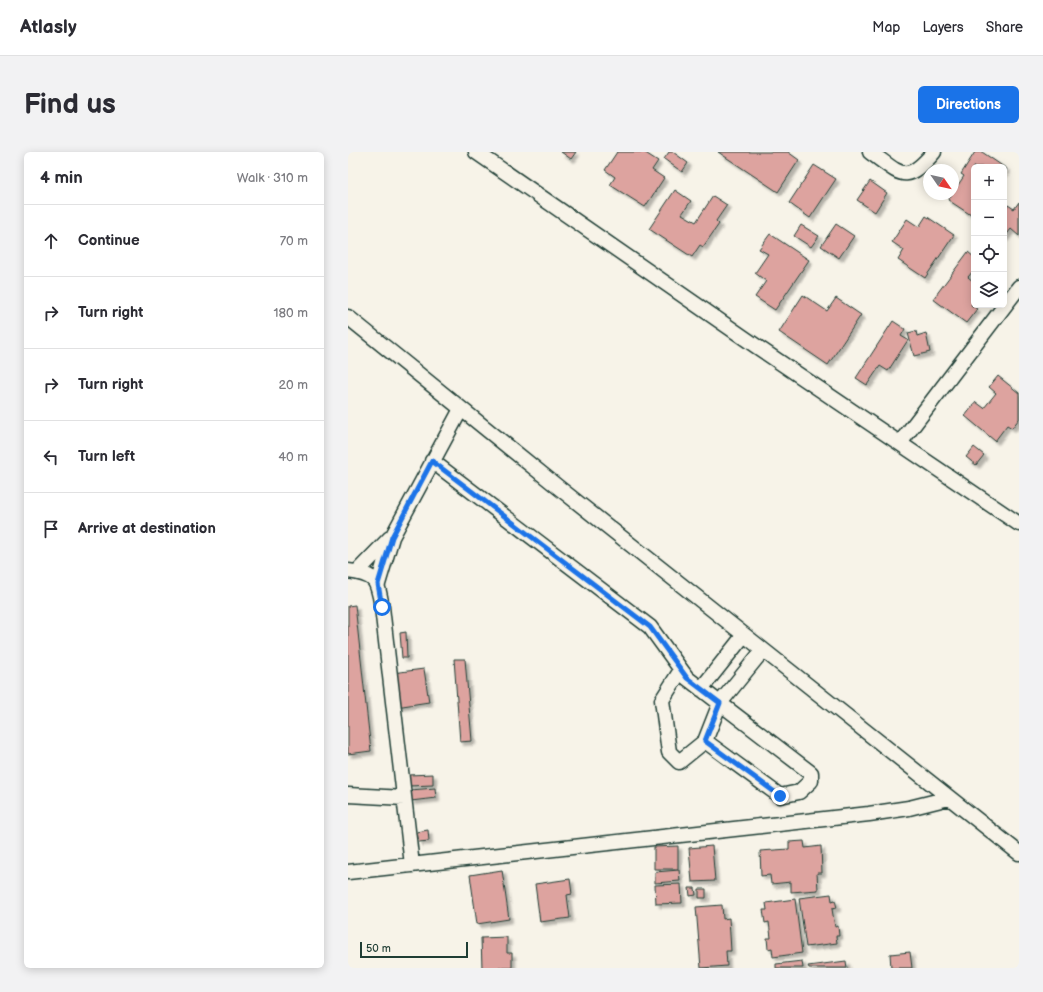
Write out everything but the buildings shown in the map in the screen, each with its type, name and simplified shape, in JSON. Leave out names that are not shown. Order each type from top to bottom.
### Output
[{"type":"street","points":[[476,152],[900,444],[1019,524]]},
{"type":"street","points":[[870,152],[895,170],[904,174],[912,173],[921,167],[934,152]]},
{"type":"street","points":[[900,444],[1019,287]]},
{"type":"street","points":[[348,317],[461,409],[1019,853]]},
{"type":"street","points":[[412,865],[382,607],[378,584],[392,537],[461,409]]},
{"type":"street","points":[[432,461],[650,627],[687,678],[811,773],[811,781],[799,792],[780,796],[705,741]]},
{"type":"street","points":[[352,571],[392,537]]},
{"type":"street","points":[[352,571],[367,574],[378,584]]},
{"type":"street","points":[[701,689],[744,635]]},
{"type":"street","points":[[681,670],[662,700],[669,752],[679,762],[705,741],[720,703],[763,650]]},
{"type":"street","points":[[348,795],[404,798]]},
{"type":"street","points":[[348,872],[869,814],[909,808],[949,798]]},
{"type":"route","points":[[382,607],[378,584],[392,537],[432,461],[650,627],[687,678],[720,703],[705,741],[780,796]]}]
